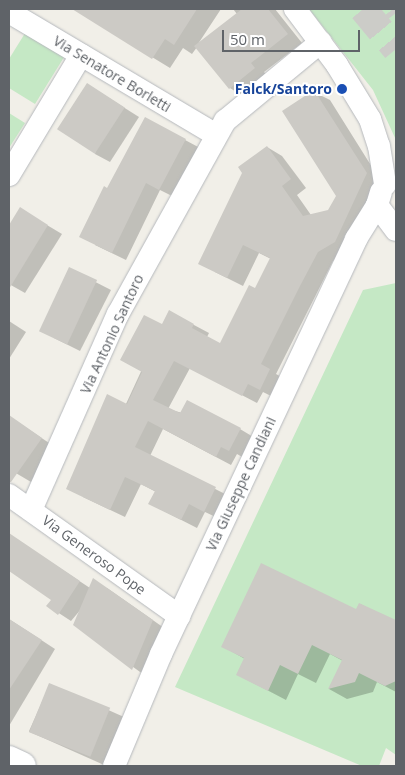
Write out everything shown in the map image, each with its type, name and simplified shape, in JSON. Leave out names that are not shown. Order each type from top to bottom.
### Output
[{"type":"street","points":[[295,9],[321,42],[370,119],[391,187]]},
{"type":"street","name":"Via Senatore Borletti","points":[[9,12],[216,135]]},
{"type":"street","name":"Via Antonio Santoro","points":[[31,510],[118,314],[216,135],[225,121],[321,42]]},
{"type":"street","points":[[9,174],[81,55]]},
{"type":"street","name":"Via Giuseppe Candiani","points":[[114,766],[179,616],[356,239],[377,205],[391,187]]},
{"type":"street","points":[[377,205],[396,230]]},
{"type":"street","name":"Via Generoso Pope","points":[[9,494],[179,616]]},
{"type":"street","points":[[9,760],[22,766]]},
{"type":"green space","points":[[309,9],[396,9],[396,140],[373,90]]},
{"type":"green space","points":[[27,30],[66,54],[35,104],[9,88],[9,59]]},
{"type":"green space","points":[[9,113],[25,123],[9,148]]},
{"type":"green space","points":[[396,283],[396,755],[386,748],[379,766],[362,766],[175,687],[363,290]]},
{"type":"building","points":[[72,9],[197,9],[174,45],[165,39],[152,59]]},
{"type":"building","points":[[242,9],[268,9],[288,34],[251,63],[255,68],[229,89],[194,46]]},
{"type":"building","points":[[87,83],[125,108],[95,154],[57,129]]},
{"type":"building","points":[[314,90],[367,173],[335,242],[318,252],[300,286],[261,364],[270,369],[260,390],[248,384],[242,396],[174,361],[153,400],[180,413],[187,400],[241,428],[229,451],[221,447],[216,457],[148,421],[135,447],[216,487],[204,512],[189,504],[181,520],[148,504],[155,491],[125,477],[110,510],[66,489],[107,394],[127,404],[142,372],[120,360],[144,315],[162,324],[169,310],[194,324],[192,328],[220,343],[249,285],[255,288],[270,258],[243,245],[227,278],[198,264],[242,173],[238,167],[267,146],[291,179],[282,186],[303,216],[328,210],[336,196],[282,111]]},
{"type":"building","points":[[145,117],[186,139],[159,190],[146,183],[112,253],[79,237],[104,186],[107,188]]},
{"type":"building","points":[[20,207],[48,225],[9,289],[9,225]]},
{"type":"building","points":[[69,267],[97,280],[67,344],[39,331]]},
{"type":"building","points":[[9,415],[42,438],[11,482],[9,482]]},
{"type":"building","points":[[9,533],[80,581],[58,615],[46,606],[51,600],[9,571]]},
{"type":"building","points":[[261,563],[356,609],[359,603],[396,620],[396,681],[385,686],[359,673],[355,682],[328,689],[342,660],[312,645],[298,674],[280,665],[268,691],[236,675],[244,658],[221,647]]},
{"type":"building","points":[[93,578],[153,620],[132,670],[73,625]]},
{"type":"building","points":[[9,619],[42,640],[9,690]]},
{"type":"building","points":[[49,683],[110,708],[90,757],[29,732]]},
{"type":"tunnel","points":[[363,9],[396,49]]},
{"type":"tunnel","points":[[393,9],[396,13]]},
{"type":"place","name":"Falck/Santoro","points":[[342,89]]}]
